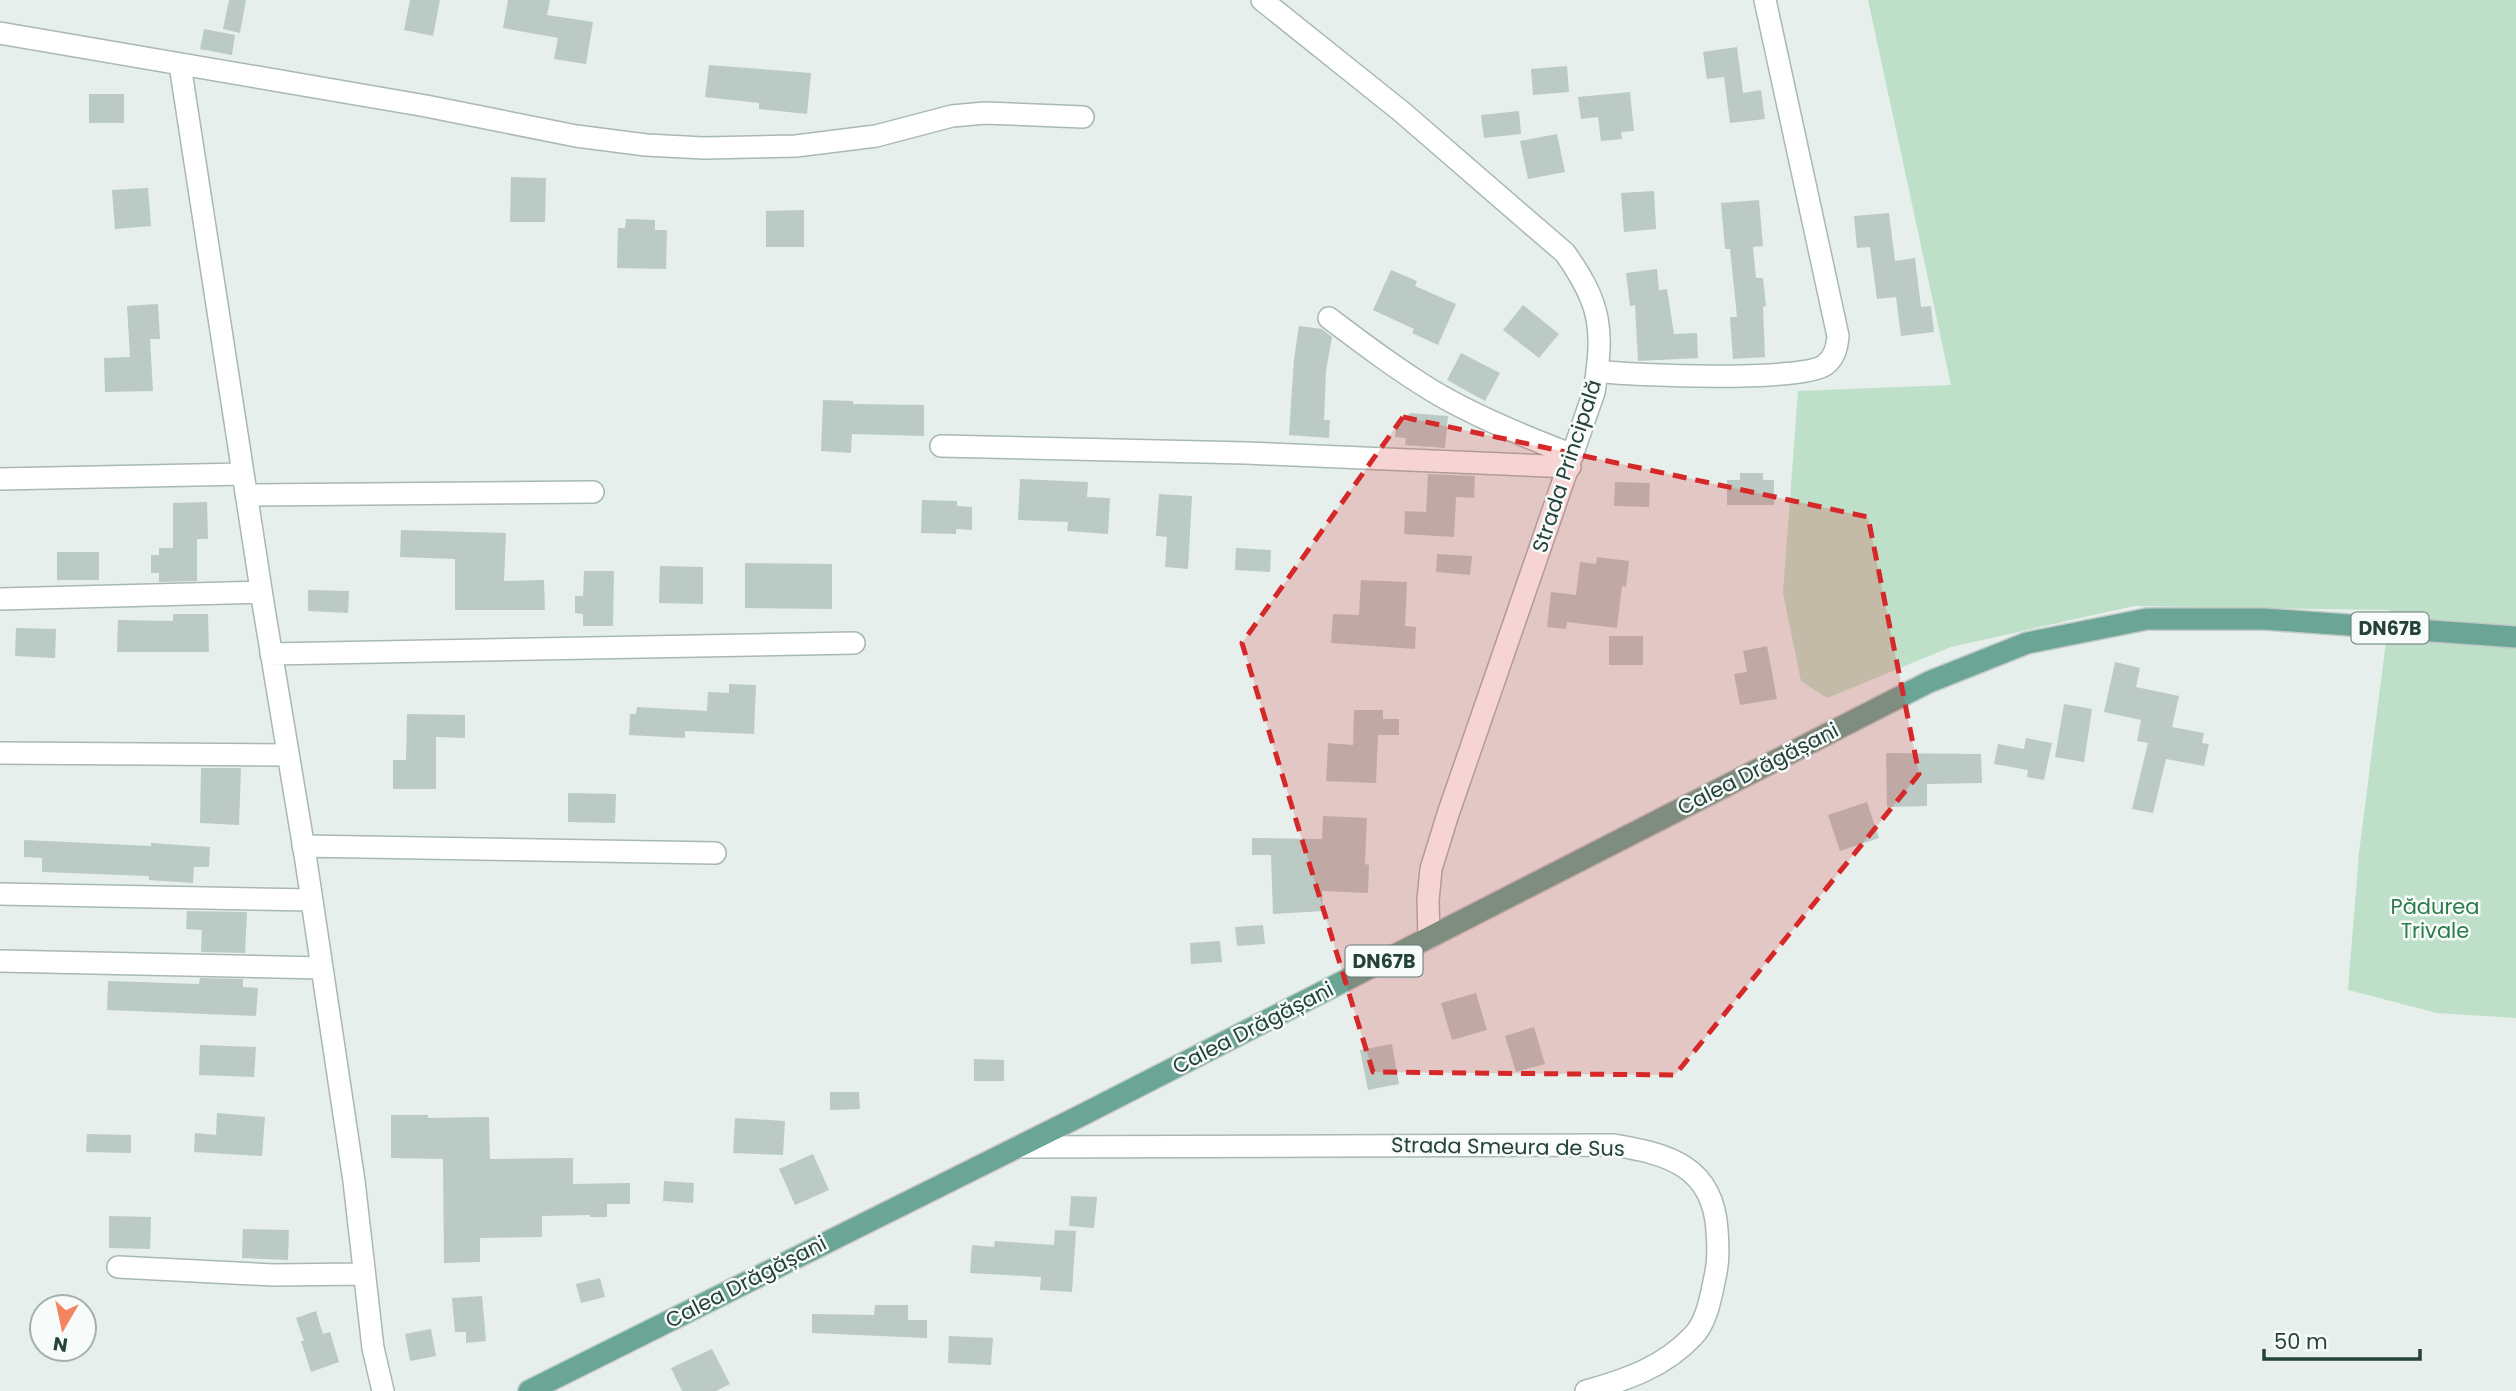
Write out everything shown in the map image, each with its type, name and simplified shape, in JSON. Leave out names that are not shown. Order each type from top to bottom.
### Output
[{"type":"main road","name":"Calea Drăgășani","points":[[528,1391],[1018,1147],[1929,682],[2026,643],[2147,619],[2264,619],[2516,637]]},
{"type":"street","name":"Strada Principală","points":[[1262,0],[1402,112],[1565,253],[1592,299],[1601,329],[1594,392],[1431,869],[1428,900],[1429,938]]},
{"type":"street","points":[[1598,371],[1662,376],[1810,371],[1826,364],[1837,351],[1838,336],[1765,0]]},
{"type":"street","points":[[0,33],[426,106],[576,136],[646,145],[704,148],[796,146],[876,136],[952,116],[985,113],[1083,117]]},
{"type":"street","points":[[180,65],[244,485],[312,900],[354,1181],[373,1348],[383,1391]]},
{"type":"street","points":[[1329,318],[1384,360],[1433,391],[1572,461]]},
{"type":"street","points":[[941,446],[1572,461]]},
{"type":"street","points":[[0,479],[593,492]]},
{"type":"street","points":[[0,599],[261,592]]},
{"type":"street","points":[[271,654],[854,642]]},
{"type":"street","points":[[0,753],[288,755]]},
{"type":"street","points":[[303,846],[715,853]]},
{"type":"street","points":[[0,894],[312,900]]},
{"type":"street","points":[[0,961],[322,968]]},
{"type":"street","name":"Strada Smeura de Sus","points":[[1018,1147],[1614,1145],[1651,1151],[1682,1164],[1702,1180],[1716,1209],[1719,1258],[1709,1306],[1696,1334],[1672,1356],[1643,1373],[1586,1391]]},
{"type":"street","points":[[118,1267],[272,1275],[364,1274]]},
{"type":"highlighted area","points":[[1403,417],[1868,517],[1919,774],[1675,1075],[1373,1072],[1242,643]]},
{"type":"green space","name":"Pădurea Trivale","points":[[1868,0],[2516,0],[2516,1018],[2437,1013],[2348,990],[2359,853],[2390,610],[2134,606],[1951,647],[1827,698],[1801,681],[1783,593],[1798,391],[1951,385]]},
{"type":"building","points":[[229,0],[246,0],[240,33],[223,29]]},
{"type":"building","points":[[410,0],[440,0],[433,36],[404,30]]},
{"type":"building","points":[[508,0],[550,0],[547,15],[593,22],[586,64],[554,59],[558,38],[503,28]]},
{"type":"building","points":[[204,29],[235,35],[232,55],[200,49]]},
{"type":"building","points":[[1737,47],[1743,93],[1761,90],[1765,119],[1730,123],[1724,77],[1707,79],[1703,52]]},
{"type":"building","points":[[709,65],[811,73],[807,114],[759,109],[759,103],[705,97]]},
{"type":"building","points":[[1567,66],[1569,92],[1533,95],[1531,69]]},
{"type":"building","points":[[1630,92],[1634,131],[1621,132],[1622,139],[1601,141],[1598,117],[1581,119],[1578,97]]},
{"type":"building","points":[[89,94],[124,94],[124,123],[89,123]]},
{"type":"building","points":[[1519,111],[1521,134],[1484,138],[1481,115]]},
{"type":"building","points":[[1557,134],[1565,172],[1528,179],[1520,141]]},
{"type":"building","points":[[511,177],[546,178],[545,222],[510,222]]},
{"type":"building","points":[[148,188],[151,226],[115,229],[112,190]]},
{"type":"building","points":[[1654,191],[1656,229],[1624,232],[1621,193]]},
{"type":"building","points":[[1759,200],[1763,246],[1753,247],[1756,278],[1763,278],[1766,306],[1763,307],[1765,357],[1733,359],[1730,317],[1737,317],[1730,249],[1725,249],[1721,203]]},
{"type":"building","points":[[804,210],[804,247],[766,247],[766,211]]},
{"type":"building","points":[[1889,213],[1895,261],[1915,258],[1921,307],[1931,306],[1934,332],[1901,336],[1896,297],[1877,299],[1870,247],[1857,248],[1854,216]]},
{"type":"building","points":[[626,219],[655,220],[655,230],[667,230],[666,269],[617,268],[618,228],[625,228]]},
{"type":"building","points":[[1657,269],[1659,290],[1667,289],[1674,334],[1697,333],[1698,358],[1638,361],[1635,305],[1630,306],[1626,273]]},
{"type":"building","points":[[1391,270],[1417,281],[1415,286],[1456,304],[1438,345],[1412,333],[1414,329],[1373,310]]},
{"type":"building","points":[[158,304],[160,339],[150,339],[153,391],[105,392],[104,358],[130,357],[127,306]]},
{"type":"building","points":[[1523,305],[1559,334],[1539,358],[1503,330]]},
{"type":"building","points":[[1299,326],[1322,329],[1332,337],[1326,371],[1324,420],[1330,420],[1329,438],[1289,435]]},
{"type":"building","points":[[1461,353],[1500,373],[1485,401],[1447,380]]},
{"type":"building","points":[[823,400],[853,401],[853,404],[924,405],[924,436],[852,434],[851,453],[821,451]]},
{"type":"building","points":[[1409,413],[1448,416],[1445,448],[1405,445],[1406,438],[1395,437],[1397,420],[1408,421]]},
{"type":"building","points":[[1740,473],[1763,473],[1763,480],[1774,480],[1774,505],[1727,505],[1727,480],[1740,480]]},
{"type":"building","points":[[1428,474],[1475,476],[1474,498],[1456,497],[1454,537],[1404,534],[1405,511],[1426,512]]},
{"type":"building","points":[[1020,479],[1088,482],[1087,497],[1110,498],[1108,534],[1067,531],[1068,522],[1018,520]]},
{"type":"building","points":[[1615,482],[1650,483],[1649,507],[1614,506]]},
{"type":"building","points":[[1159,494],[1192,496],[1188,569],[1165,567],[1167,537],[1156,536]]},
{"type":"building","points":[[922,500],[957,501],[957,506],[972,507],[972,530],[956,529],[956,534],[921,533]]},
{"type":"building","points":[[207,502],[208,539],[197,539],[197,581],[159,582],[159,573],[151,573],[151,555],[159,555],[159,548],[173,548],[173,503]]},
{"type":"building","points":[[401,530],[506,533],[504,581],[544,580],[545,610],[455,610],[455,559],[400,557]]},
{"type":"building","points":[[1236,548],[1271,550],[1270,572],[1235,570]]},
{"type":"building","points":[[57,552],[99,552],[99,580],[57,580]]},
{"type":"building","points":[[1437,554],[1472,556],[1470,575],[1436,572]]},
{"type":"building","points":[[1597,557],[1629,561],[1626,587],[1622,586],[1617,628],[1567,622],[1566,629],[1547,627],[1551,592],[1576,595],[1580,562],[1596,564]]},
{"type":"building","points":[[745,563],[832,564],[832,609],[745,608]]},
{"type":"building","points":[[660,566],[703,567],[703,604],[659,603]]},
{"type":"building","points":[[584,571],[614,571],[613,626],[583,626],[583,614],[575,613],[575,596],[583,596]]},
{"type":"building","points":[[1361,580],[1407,582],[1405,626],[1416,627],[1415,649],[1331,643],[1333,614],[1359,615]]},
{"type":"building","points":[[308,590],[349,591],[348,613],[308,611]]},
{"type":"building","points":[[173,614],[208,614],[209,652],[117,652],[118,620],[173,621]]},
{"type":"building","points":[[16,628],[56,629],[55,658],[15,656]]},
{"type":"building","points":[[1609,636],[1643,636],[1643,665],[1609,665]]},
{"type":"building","points":[[1767,646],[1777,699],[1740,705],[1734,674],[1747,672],[1743,651]]},
{"type":"building","points":[[2115,662],[2140,668],[2136,687],[2179,696],[2172,727],[2204,733],[2202,743],[2209,744],[2204,766],[2166,759],[2153,813],[2132,809],[2148,743],[2137,741],[2141,720],[2104,712]]},
{"type":"building","points":[[729,684],[756,685],[754,734],[685,731],[685,738],[629,735],[630,714],[636,714],[637,707],[707,711],[708,692],[729,693]]},
{"type":"building","points":[[2064,704],[2092,709],[2084,762],[2055,757]]},
{"type":"building","points":[[1354,710],[1383,710],[1383,719],[1399,719],[1399,735],[1378,735],[1376,783],[1326,781],[1328,743],[1353,745]]},
{"type":"building","points":[[407,714],[465,715],[465,738],[436,737],[436,789],[393,789],[393,760],[406,760]]},
{"type":"building","points":[[2026,738],[2052,743],[2044,780],[2027,777],[2028,770],[1994,764],[1998,744],[2024,749]]},
{"type":"building","points":[[1886,753],[1981,754],[1982,783],[1927,784],[1927,806],[1887,807]]},
{"type":"building","points":[[201,768],[241,768],[239,825],[200,823]]},
{"type":"building","points":[[568,793],[616,794],[615,823],[568,822]]},
{"type":"building","points":[[1867,802],[1879,838],[1840,851],[1828,815]]},
{"type":"building","points":[[1323,816],[1367,818],[1365,864],[1369,865],[1368,893],[1322,891],[1323,911],[1273,914],[1271,855],[1252,855],[1252,838],[1322,839]]},
{"type":"building","points":[[24,840],[210,847],[209,867],[194,867],[193,883],[149,880],[149,876],[42,872],[42,858],[24,857]]},
{"type":"building","points":[[187,911],[247,912],[245,953],[201,952],[202,930],[186,929]]},
{"type":"building","points":[[1263,925],[1265,944],[1237,946],[1235,927]]},
{"type":"building","points":[[1220,941],[1222,962],[1191,964],[1190,943]]},
{"type":"building","points":[[200,978],[243,979],[243,987],[258,988],[256,1016],[107,1010],[108,981],[199,984]]},
{"type":"building","points":[[1476,993],[1487,1030],[1452,1040],[1441,1003]]},
{"type":"building","points":[[1534,1027],[1545,1064],[1516,1072],[1505,1036]]},
{"type":"building","points":[[1392,1044],[1399,1084],[1368,1090],[1360,1050]]},
{"type":"building","points":[[200,1045],[256,1047],[254,1077],[199,1075]]},
{"type":"building","points":[[974,1059],[1004,1060],[1004,1081],[974,1081]]},
{"type":"building","points":[[830,1092],[859,1092],[860,1109],[830,1110]]},
{"type":"building","points":[[217,1113],[265,1117],[262,1156],[194,1152],[195,1133],[216,1135]]},
{"type":"building","points":[[391,1115],[428,1115],[428,1118],[489,1117],[490,1159],[573,1158],[573,1184],[630,1183],[630,1204],[607,1204],[607,1217],[542,1216],[542,1237],[480,1238],[480,1262],[444,1263],[443,1159],[391,1158]]},
{"type":"building","points":[[735,1118],[785,1121],[783,1155],[733,1153]]},
{"type":"building","points":[[87,1134],[131,1135],[131,1153],[86,1152]]},
{"type":"building","points":[[813,1154],[829,1190],[795,1205],[779,1169]]},
{"type":"building","points":[[664,1181],[694,1183],[693,1203],[663,1201]]},
{"type":"building","points":[[1071,1196],[1097,1197],[1094,1228],[1069,1226]]},
{"type":"building","points":[[109,1216],[151,1217],[150,1249],[109,1248]]},
{"type":"building","points":[[243,1229],[289,1230],[288,1260],[242,1258]]},
{"type":"building","points":[[1055,1230],[1076,1231],[1072,1292],[1040,1290],[1041,1277],[970,1273],[972,1245],[994,1247],[995,1241],[1054,1245]]},
{"type":"building","points":[[600,1278],[605,1297],[581,1303],[576,1284]]},
{"type":"building","points":[[482,1296],[486,1341],[466,1343],[466,1332],[455,1332],[452,1298]]},
{"type":"building","points":[[875,1305],[908,1305],[908,1320],[927,1320],[927,1338],[812,1333],[812,1314],[874,1315]]},
{"type":"building","points":[[316,1311],[323,1334],[330,1332],[339,1362],[311,1372],[296,1318]]},
{"type":"building","points":[[431,1329],[436,1356],[410,1361],[405,1334]]},
{"type":"building","points":[[949,1336],[993,1338],[991,1365],[948,1363]]},
{"type":"building","points":[[712,1349],[730,1384],[716,1391],[682,1391],[671,1368]]}]
